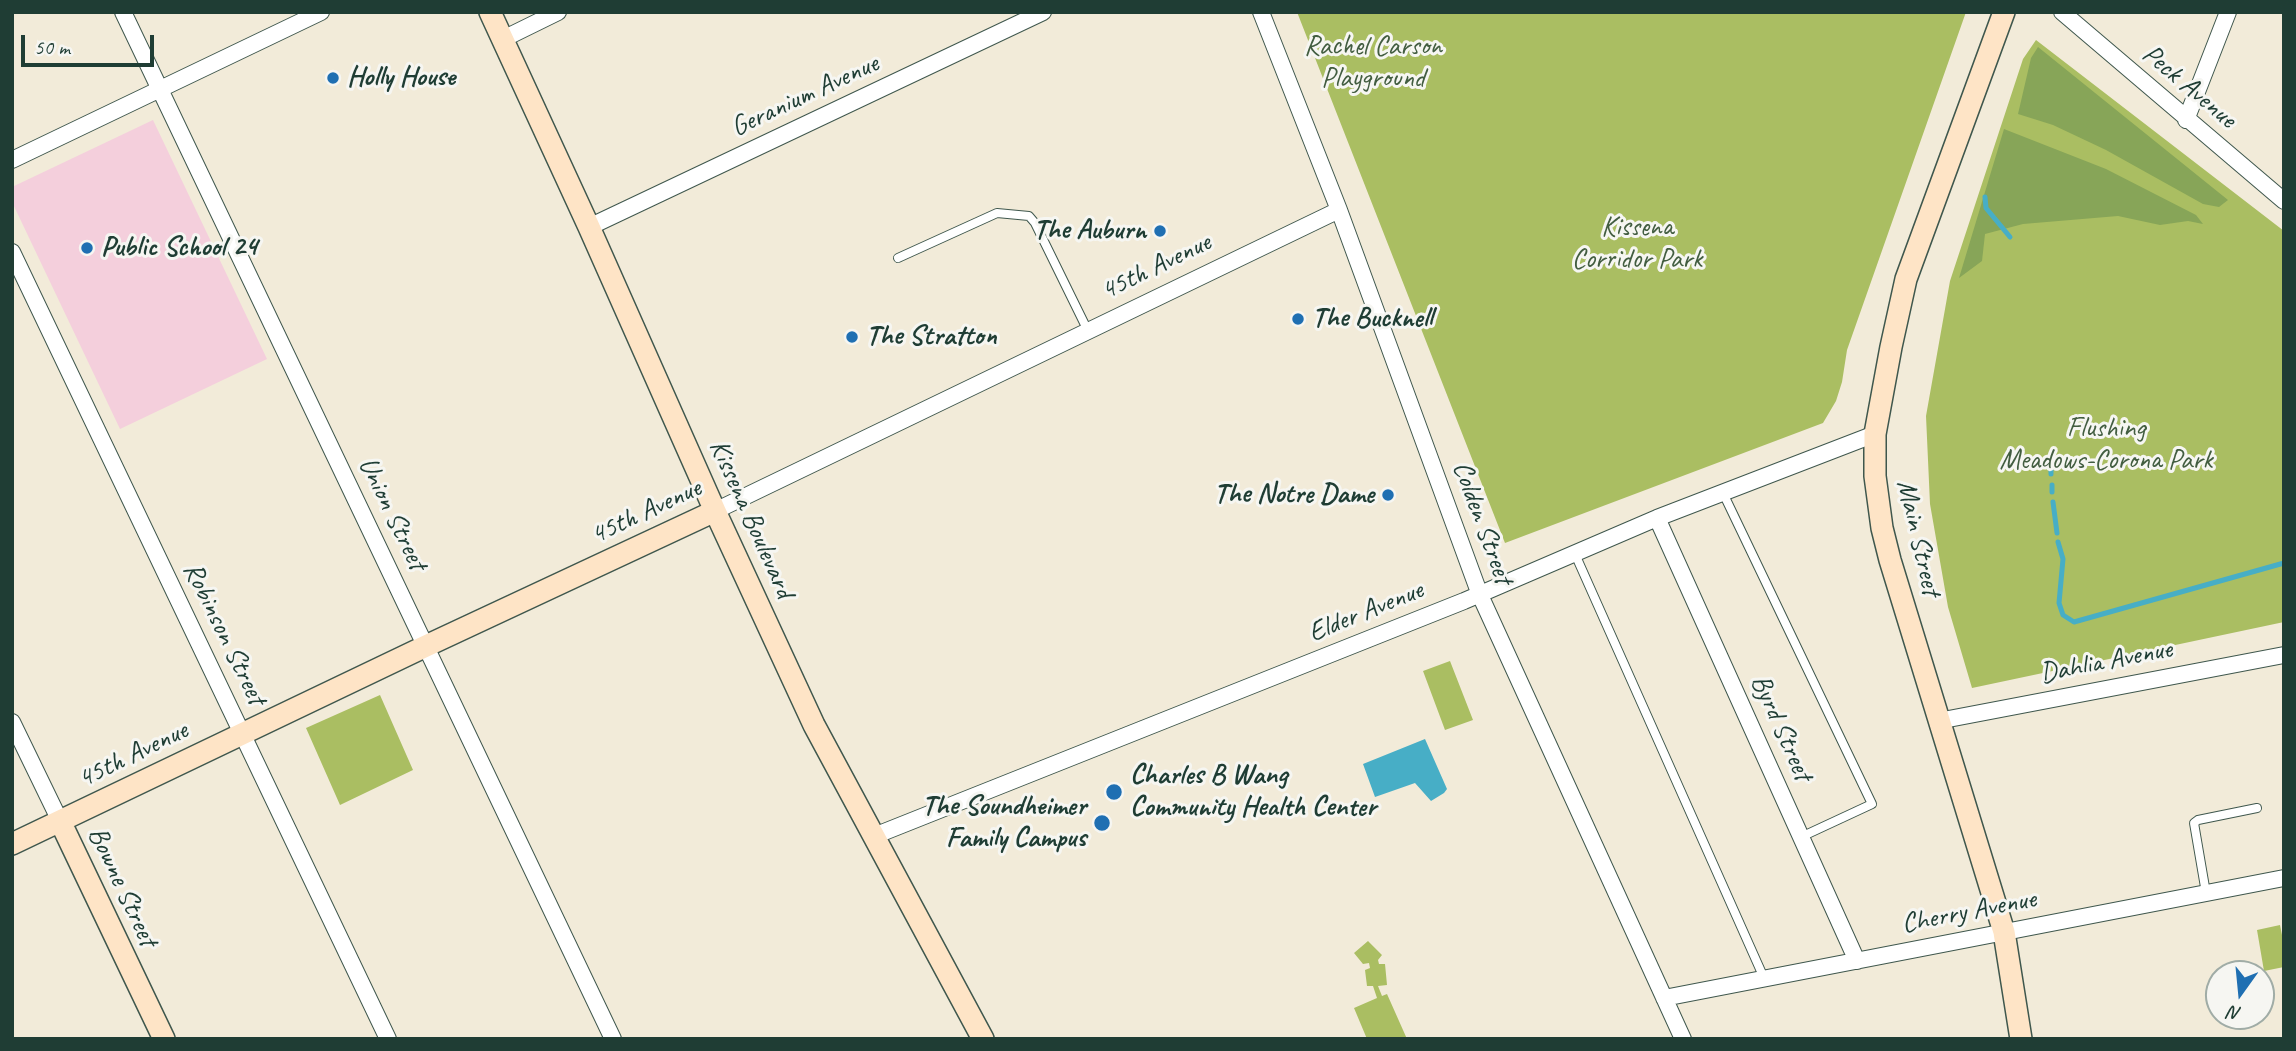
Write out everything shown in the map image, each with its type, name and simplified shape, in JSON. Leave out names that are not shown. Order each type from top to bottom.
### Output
[{"type":"main road","name":"Kissena Boulevard","points":[[490,12],[814,725],[983,1039]]},
{"type":"main road","name":"Main Street","points":[[2004,12],[1915,252],[1891,347],[1875,434],[1875,476],[1882,528],[1938,721],[2004,932],[2021,1039]]},
{"type":"main road","name":"45th Avenue","points":[[12,844],[715,511]]},
{"type":"main road","name":"Bowne Street","points":[[60,821],[164,1039]]},
{"type":"street","name":"Union Street","points":[[123,12],[613,1039]]},
{"type":"street","points":[[12,160],[321,12]]},
{"type":"street","points":[[503,39],[558,12]]},
{"type":"street","name":"Geranium Avenue","points":[[589,227],[1043,12]]},
{"type":"street","name":"Colden Street","points":[[1262,12],[1339,210],[1480,595],[1683,1039]]},
{"type":"street","name":"Peck Avenue","points":[[2062,12],[2284,201]]},
{"type":"street","points":[[2186,120],[2228,12]]},
{"type":"street","name":"45th Avenue","points":[[715,511],[1339,210]]},
{"type":"street","name":"Robinson Street","points":[[12,252],[388,1039]]},
{"type":"street","name":"Elder Avenue","points":[[874,836],[1480,595],[1657,518],[1875,434]]},
{"type":"street","name":"Byrd Street","points":[[1657,518],[1857,961]]},
{"type":"street","name":"Dahlia Avenue","points":[[1938,721],[2284,655]]},
{"type":"street","name":"Bowne Street","points":[[12,722],[60,821]]},
{"type":"street","name":"Cherry Avenue","points":[[1664,998],[2284,877]]},
{"type":"lane","points":[[898,258],[997,213],[1029,216],[1035,223],[1088,331]]},
{"type":"lane","points":[[1723,494],[1872,804],[1801,837]]},
{"type":"lane","points":[[1575,554],[1764,978]]},
{"type":"lane","points":[[2206,893],[2194,823],[2258,808]]},
{"type":"shaded area","points":[[153,120],[267,359],[120,429],[12,202],[12,187]]},
{"type":"green space","name":"Kissena Corridor Park","points":[[1297,12],[1966,12],[1847,350],[1836,401],[1823,423],[1505,543]]},
{"type":"green space","name":"Flushing Meadows-Corona Park","points":[[2036,40],[2284,231],[2284,622],[1972,688],[1948,607],[1930,504],[1926,416],[1950,281],[2023,59]]},
{"type":"green space","points":[[2038,47],[2228,200],[2219,207],[2203,204],[2106,150],[2053,125],[2018,114],[2031,58]]},
{"type":"green space","points":[[2004,129],[2106,169],[2196,215],[2203,224],[2188,221],[2160,225],[2118,216],[2023,224],[1985,234],[1982,261],[1959,278]]},
{"type":"green space","points":[[1450,661],[1473,720],[1445,730],[1423,671]]},
{"type":"green space","points":[[380,695],[413,770],[340,805],[306,728]]},
{"type":"green space","points":[[2280,925],[2284,967],[2275,969],[2275,960],[2262,960],[2257,930]]},
{"type":"green space","points":[[1368,941],[1382,955],[1378,960],[1379,964],[1385,964],[1387,985],[1378,986],[1382,996],[1387,994],[1407,1039],[1367,1039],[1354,1008],[1377,998],[1373,986],[1367,986],[1365,970],[1370,968],[1369,963],[1363,964],[1354,953]]},
{"type":"water","points":[[1425,739],[1447,789],[1444,793],[1431,801],[1415,783],[1375,797],[1363,764]]},
{"type":"waterway","points":[[1985,197],[1986,208],[2010,237]]},
{"type":"waterway","points":[[2051,468],[2051,474]]},
{"type":"waterway","points":[[2052,485],[2052,492]]},
{"type":"waterway","points":[[2053,502],[2057,533]]},
{"type":"waterway","points":[[2058,542],[2063,559],[2059,603],[2063,615],[2074,622],[2284,563]]},
{"type":"place","name":"Holly House","points":[[333,78]]},
{"type":"place","name":"The Auburn","points":[[1160,231]]},
{"type":"place","name":"Public School 24","points":[[87,248]]},
{"type":"place","name":"The Bucknell","points":[[1298,319]]},
{"type":"place","name":"The Stratton","points":[[852,337]]},
{"type":"place","name":"The Notre Dame","points":[[1388,495]]},
{"type":"place","name":"Charles B Wang Community Health Center","points":[[1114,792]]},
{"type":"place","name":"The Soundheimer Family Campus","points":[[1102,823]]},
{"type":"park label","name":"Rachel Carson Playground","points":[[1373,63]]}]
